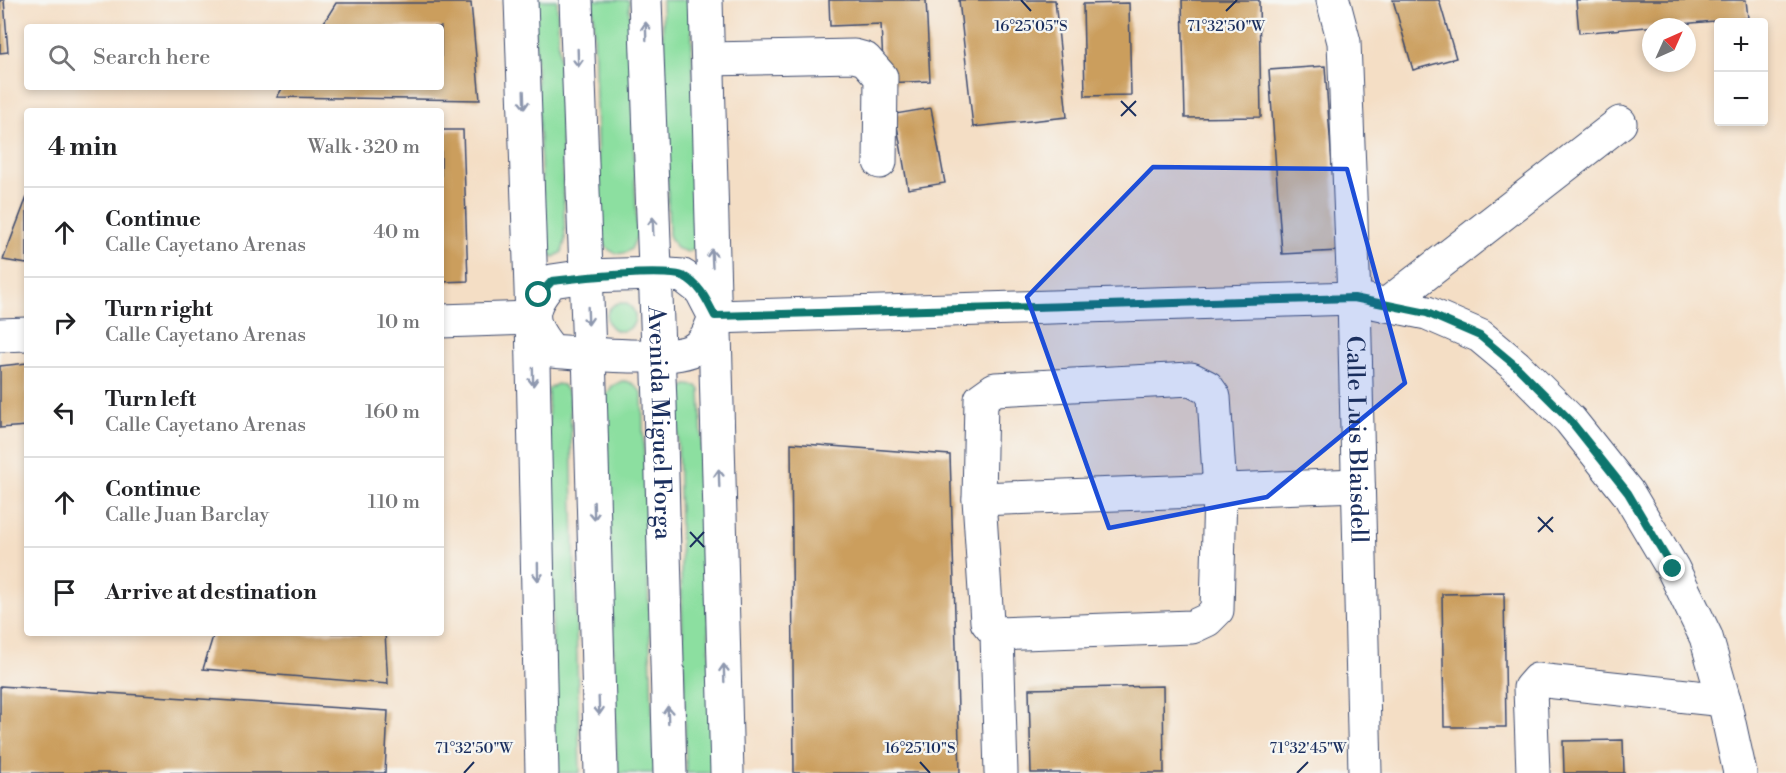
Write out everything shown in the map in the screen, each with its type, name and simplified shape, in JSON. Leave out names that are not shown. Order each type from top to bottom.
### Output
[{"type":"main road","points":[[521,0],[532,318],[542,773]]},
{"type":"main road","points":[[576,0],[601,773]]},
{"type":"main road","name":"Avenida Miguel Forga","points":[[645,0],[670,773]]},
{"type":"main road","points":[[706,0],[727,773]]},
{"type":"main road","name":"Calle Luis Blaisdell","points":[[1333,0],[1344,42],[1354,298],[1365,773]]},
{"type":"main road","points":[[709,59],[854,56],[865,59],[881,77],[880,162]]},
{"type":"main road","points":[[1386,305],[1620,123]]},
{"type":"main road","points":[[655,274],[683,276],[701,290],[715,316],[706,339],[694,350],[658,356],[552,351],[540,338],[532,318],[539,295],[552,281],[586,276],[655,274]]},
{"type":"main road","points":[[715,316],[1354,298],[1427,313],[1480,336],[1516,366],[1570,420],[1628,493],[1673,569],[1706,637],[1724,700],[1740,773]]},
{"type":"main road","points":[[444,321],[532,318]]},
{"type":"main road","points":[[0,335],[24,334]]},
{"type":"main road","points":[[997,634],[1192,627],[1206,620],[1217,610],[1220,490],[1214,398],[1207,387],[1191,379],[995,389],[981,399],[979,499],[987,622],[997,634],[1001,773]]},
{"type":"main road","points":[[979,499],[1358,485]]},
{"type":"main road","points":[[1533,773],[1530,688],[1537,680],[1724,700]]},
{"type":"highlighted area","points":[[1153,167],[1347,169],[1405,383],[1267,497],[1109,528],[1027,297]]},
{"type":"green space","points":[[533,0],[557,0],[565,241],[562,252],[554,257],[545,252]]},
{"type":"green space","points":[[593,0],[629,0],[637,236],[631,249],[622,253],[609,250],[600,237]]},
{"type":"green space","points":[[662,0],[691,0],[697,242],[695,248],[687,252],[676,248],[669,235]]},
{"type":"green space","points":[[621,303],[631,307],[635,317],[631,327],[621,331],[611,327],[607,317],[611,307]]},
{"type":"green space","points":[[622,381],[634,384],[642,394],[654,773],[617,773],[606,396],[612,386]]},
{"type":"green space","points":[[557,384],[563,385],[570,396],[580,773],[555,773],[548,389]]},
{"type":"green space","points":[[686,385],[697,386],[700,390],[714,773],[686,773],[677,398]]},
{"type":"building","points":[[0,0],[4,0],[8,52],[0,53]]},
{"type":"building","points":[[829,0],[926,0],[930,81],[884,83],[881,24],[830,26]]},
{"type":"building","points":[[959,0],[1055,0],[1067,117],[973,127]]},
{"type":"building","points":[[1182,0],[1259,0],[1261,117],[1185,118]]},
{"type":"building","points":[[1393,0],[1439,0],[1456,58],[1413,70]]},
{"type":"building","points":[[1576,0],[1746,0],[1748,18],[1714,18],[1714,21],[1696,23],[1696,18],[1642,18],[1642,27],[1579,33]]},
{"type":"building","points":[[336,3],[471,3],[480,100],[277,97],[281,90],[444,90],[444,24],[323,24]]},
{"type":"building","points":[[1129,3],[1131,95],[1085,96],[1083,4]]},
{"type":"building","points":[[1325,66],[1338,251],[1282,254],[1269,70]]},
{"type":"building","points":[[931,108],[945,183],[908,189],[895,114]]},
{"type":"building","points":[[444,130],[463,130],[468,281],[444,282]]},
{"type":"building","points":[[24,205],[24,264],[3,260]]},
{"type":"building","points":[[24,363],[24,426],[0,428],[0,366]]},
{"type":"building","points":[[791,443],[950,455],[960,773],[794,773]]},
{"type":"building","points":[[1504,593],[1506,727],[1444,727],[1442,594]]},
{"type":"building","points":[[213,636],[385,636],[388,684],[203,669]]},
{"type":"building","points":[[0,686],[388,711],[385,773],[0,773]]},
{"type":"building","points":[[1163,686],[1164,773],[1031,773],[1029,689]]},
{"type":"building","points":[[1623,740],[1624,773],[1564,773],[1563,741]]},
{"type":"route","points":[[539,295],[552,281],[586,276],[655,274],[683,276],[701,290],[715,316],[1354,298],[1427,313],[1480,336],[1516,366],[1570,420],[1628,493],[1673,569]]}]
